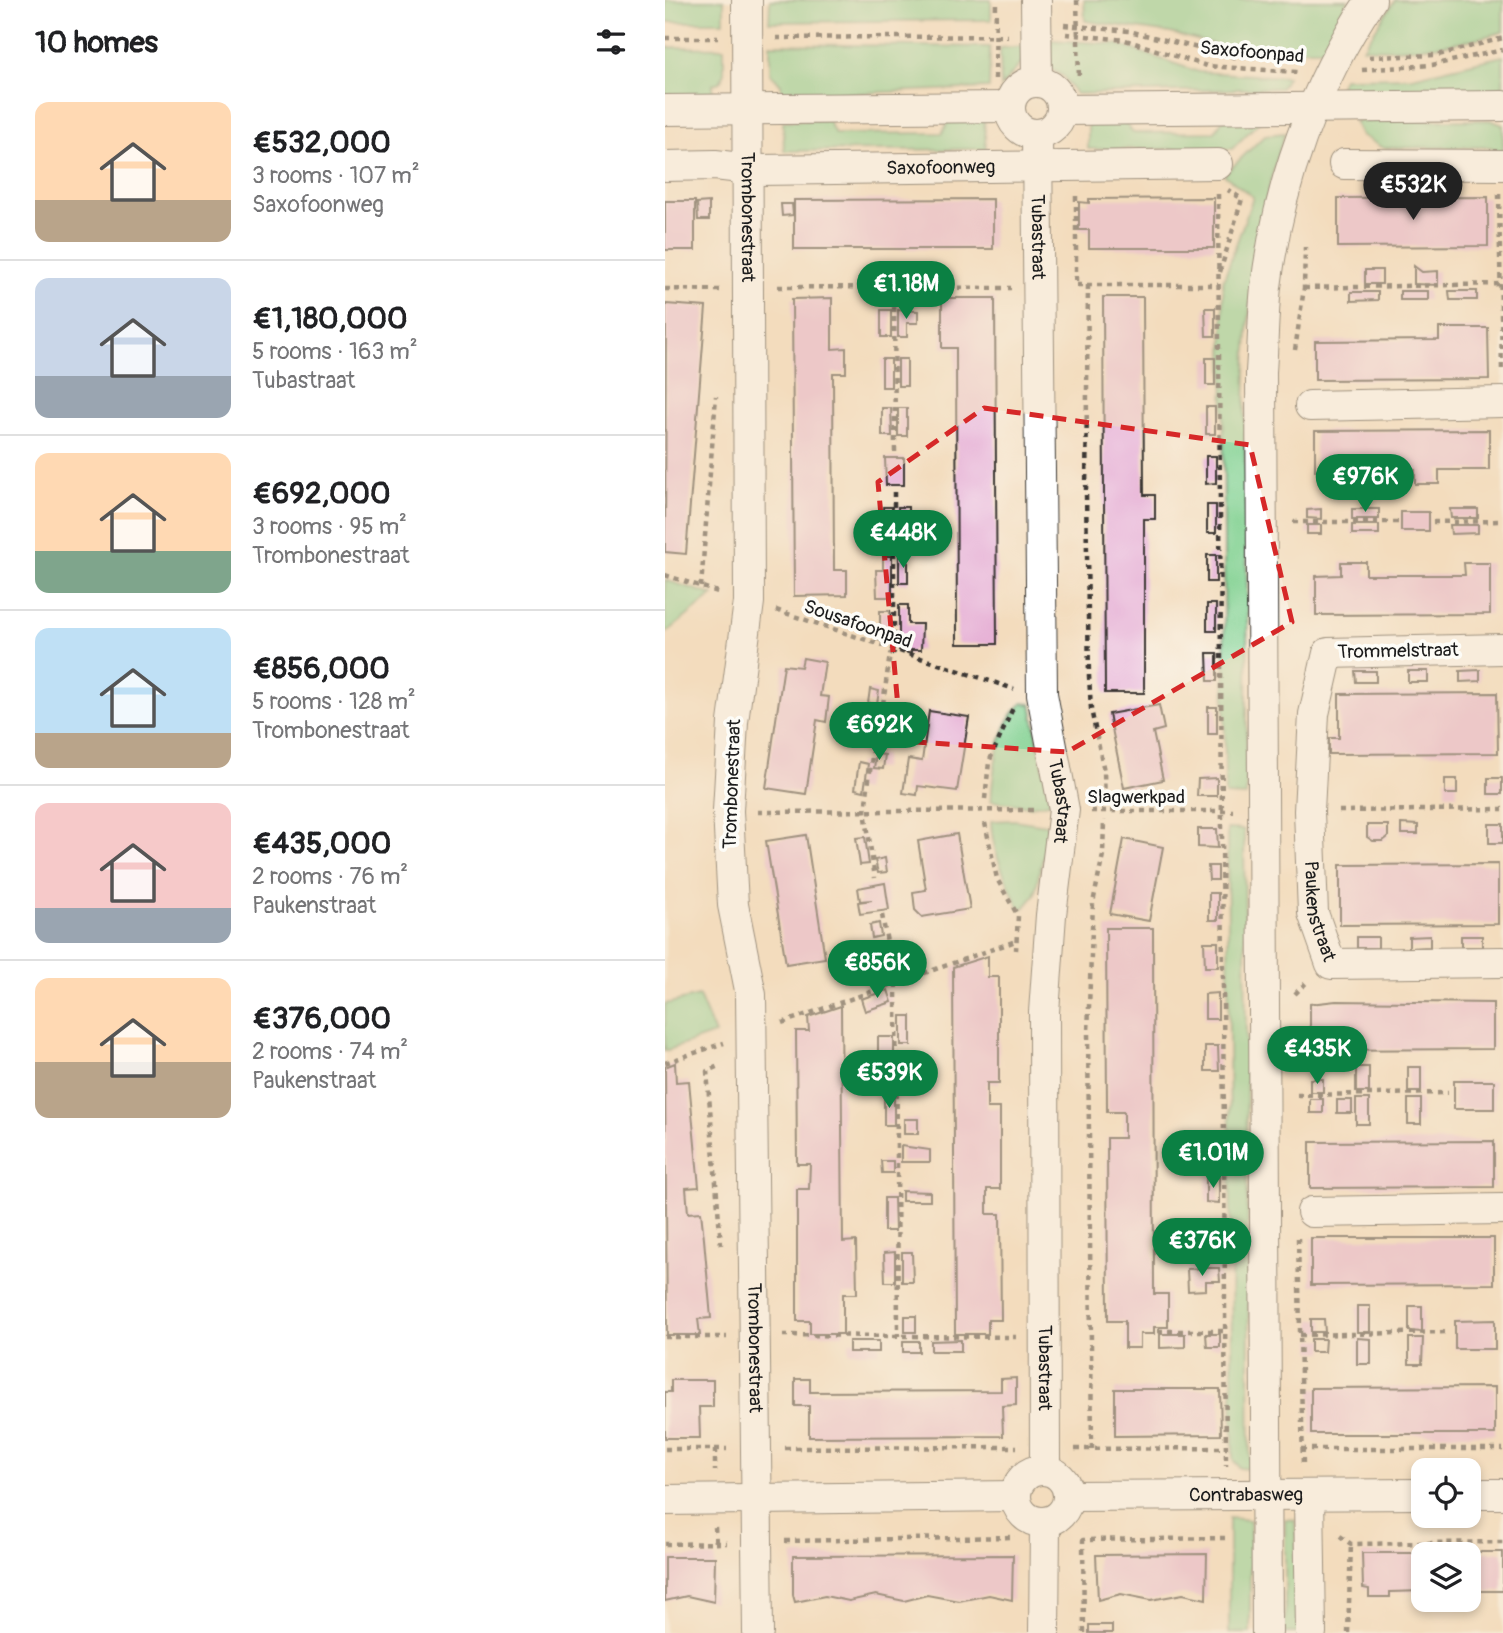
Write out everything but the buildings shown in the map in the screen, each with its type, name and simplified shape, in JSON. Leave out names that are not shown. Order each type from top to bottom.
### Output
[{"type":"street","name":"Trombonestraat","points":[[747,0],[749,602],[733,722],[728,811],[733,905],[751,995],[758,1633]]},
{"type":"street","points":[[1267,1633],[1261,372],[1266,287],[1279,213],[1304,127],[1316,106],[1322,64],[1371,0]]},
{"type":"street","points":[[1036,19],[1037,82]]},
{"type":"street","points":[[1037,82],[1055,90],[1062,110],[1054,127],[1037,135],[1020,130],[1012,120],[1009,107],[1016,91],[1025,84],[1037,82]]},
{"type":"street","points":[[1062,110],[1503,106]]},
{"type":"street","points":[[665,110],[1009,107]]},
{"type":"street","name":"Tubastraat","points":[[1037,135],[1042,694],[1064,810],[1051,915],[1044,1012],[1045,1470]]},
{"type":"street","name":"Saxofoonweg","points":[[665,166],[715,165],[748,170],[1218,164]]},
{"type":"street","points":[[1344,164],[1501,165]]},
{"type":"street","points":[[1310,406],[1503,402]]},
{"type":"street","name":"Trommelstraat","points":[[1309,811],[1314,714],[1328,653],[1503,649]]},
{"type":"street","name":"Paukenstraat","points":[[1309,811],[1313,913],[1331,964],[1503,962]]},
{"type":"street","points":[[1312,1212],[1503,1209]]},
{"type":"street","points":[[1035,1530],[1063,1512],[1069,1496],[1062,1478],[1045,1470],[1034,1471],[1022,1479],[1016,1496],[1024,1516],[1035,1530],[1044,1633]]},
{"type":"street","name":"Contrabasweg","points":[[1069,1496],[1411,1494]]},
{"type":"street","points":[[1481,1494],[1503,1494]]},
{"type":"street","points":[[1309,1495],[1311,1633]]},
{"type":"street","points":[[665,1500],[1016,1496]]},
{"type":"path","name":"Saxofoonpad","points":[[665,38],[995,37],[1036,19],[1079,34],[1125,40],[1207,66],[1432,65],[1503,50]]},
{"type":"path","points":[[1036,19],[1129,31],[1234,57],[1322,64]]},
{"type":"path","points":[[1361,57],[1438,55],[1503,38]]},
{"type":"path","points":[[1501,165],[1503,402]]},
{"type":"path","points":[[1218,282],[1242,200],[1218,184],[1218,282],[1225,1331],[1227,1448],[1226,1473]]},
{"type":"path","points":[[1076,285],[1218,282]]},
{"type":"path","points":[[1304,288],[1501,284]]},
{"type":"path","points":[[1087,285],[1089,676],[1091,709],[1104,771],[1105,804]]},
{"type":"path","points":[[774,287],[1015,288]]},
{"type":"path","points":[[894,287],[895,455]]},
{"type":"path","points":[[665,289],[723,290]]},
{"type":"path","points":[[883,704],[890,654],[894,652],[894,489]]},
{"type":"path","points":[[1433,522],[1503,521]]},
{"type":"path","points":[[1293,522],[1398,522]]},
{"type":"path","name":"Sousafoonpad","points":[[665,575],[894,652],[1015,690],[1042,694]]},
{"type":"path","points":[[873,748],[865,811],[875,878]]},
{"type":"path","points":[[1309,811],[1503,809]]},
{"type":"path","name":"Slagwerkpad","points":[[728,811],[1263,812]]},
{"type":"path","points":[[1092,1449],[1088,1033],[1093,903],[1103,855],[1104,820]]},
{"type":"path","points":[[883,915],[887,942],[903,981]]},
{"type":"path","points":[[665,1063],[1016,941]]},
{"type":"path","points":[[896,983],[898,1336]]},
{"type":"path","points":[[1297,1095],[1448,1093]]},
{"type":"path","points":[[1158,1331],[1225,1331]]},
{"type":"path","points":[[1300,1335],[1448,1332]]},
{"type":"path","points":[[782,1335],[1021,1337]]},
{"type":"path","points":[[665,1337],[728,1337]]},
{"type":"path","points":[[665,1450],[1017,1447]]},
{"type":"path","points":[[1067,1449],[1227,1448]]},
{"type":"path","points":[[1301,1449],[1503,1449]]},
{"type":"path","points":[[782,1554],[782,1541],[1035,1530]]},
{"type":"path","points":[[1336,1534],[1351,1544],[1503,1542]]},
{"type":"path","points":[[1084,1633],[1083,1540],[1225,1538]]},
{"type":"path","points":[[665,1544],[729,1544],[730,1556]]},
{"type":"path","points":[[1348,1633],[1351,1544]]},
{"type":"highlighted area","points":[[984,408],[1250,445],[1292,622],[1067,752],[901,741],[878,482]]},
{"type":"green space","points":[[665,0],[724,0],[724,22],[665,22]]},
{"type":"green space","points":[[770,0],[991,0],[991,20],[769,22]]},
{"type":"green space","points":[[1084,0],[1348,0],[1324,49],[1236,50],[1170,33],[1085,21]]},
{"type":"green space","points":[[1395,0],[1503,0],[1503,32],[1434,46],[1363,48]]},
{"type":"green space","points":[[1050,40],[1117,44],[1199,72],[1287,77],[1281,88],[1076,94],[1063,76],[1050,69]]},
{"type":"green space","points":[[770,44],[990,47],[989,88],[782,96],[781,84],[770,74]]},
{"type":"green space","points":[[1024,46],[1023,61],[1001,87],[1000,48]]},
{"type":"green space","points":[[665,47],[724,48],[724,75],[720,82],[713,84],[713,96],[665,96]]},
{"type":"green space","points":[[1503,56],[1503,86],[1487,92],[1339,88],[1343,78],[1412,77]]},
{"type":"green space","points":[[950,119],[984,120],[986,149],[784,151],[783,121],[828,120],[835,134],[942,133]]},
{"type":"green space","points":[[1123,119],[1133,133],[1215,132],[1223,119],[1261,120],[1232,149],[1088,149],[1088,123]]},
{"type":"green space","points":[[1490,120],[1503,125],[1503,156],[1490,147],[1383,148],[1361,135],[1354,121]]},
{"type":"green space","points":[[1285,133],[1269,188],[1250,301],[1245,416],[1246,796],[1225,795],[1223,281],[1253,197],[1224,175],[1265,135]]},
{"type":"green space","points":[[665,580],[713,595],[665,634]]},
{"type":"green space","points":[[1023,703],[1031,704],[1050,803],[1030,806],[991,801],[995,763],[1002,735],[1008,722]]},
{"type":"green space","points":[[1014,820],[1047,825],[1048,835],[1034,896],[1024,908],[1019,908],[1005,876],[992,833],[991,821]]},
{"type":"green space","points":[[1227,829],[1244,830],[1250,1469],[1240,1468],[1233,1460]]},
{"type":"green space","points":[[699,996],[715,1034],[665,1051],[665,1004]]},
{"type":"green space","points":[[1229,1518],[1250,1520],[1250,1633],[1229,1633]]},
{"type":"green space","points":[[1285,1519],[1295,1520],[1300,1633],[1285,1633]]}]
